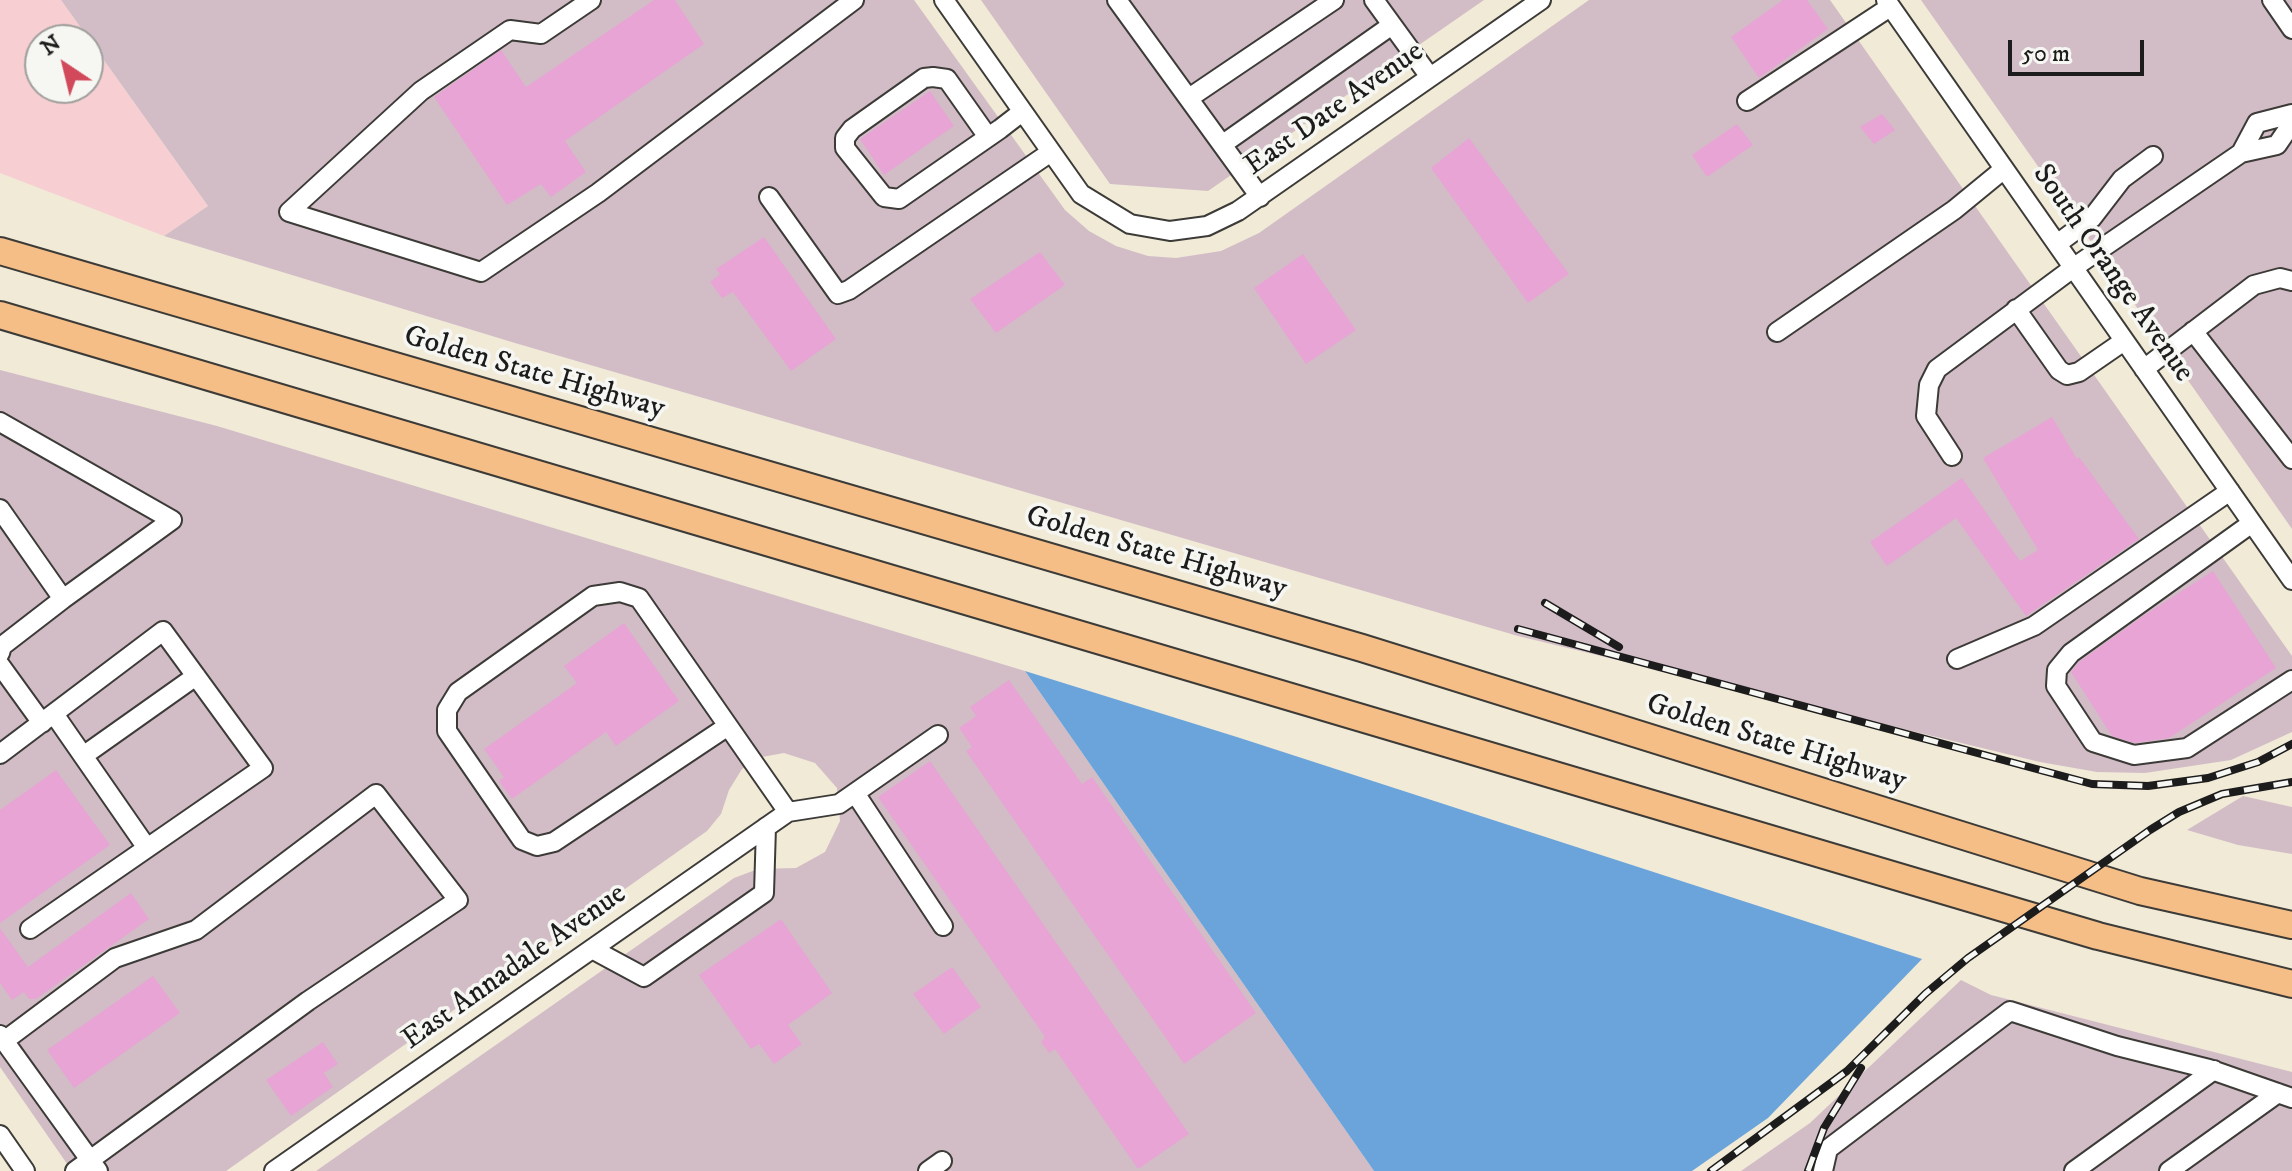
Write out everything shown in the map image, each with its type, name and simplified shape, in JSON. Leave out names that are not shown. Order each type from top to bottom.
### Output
[{"type":"highway","points":[[0,235],[116,286]]},
{"type":"highway","name":"Golden State Highway","points":[[0,251],[1362,648],[2140,891],[2292,925]]},
{"type":"highway","points":[[0,315],[2098,936],[2292,984]]},
{"type":"street","points":[[591,0],[541,34],[510,30],[421,91],[289,212],[481,272],[598,193],[854,0]]},
{"type":"street","points":[[769,197],[838,294],[849,290],[1051,152],[944,0]]},
{"type":"street","points":[[1117,0],[1260,197]]},
{"type":"street","points":[[1189,98],[1334,0]]},
{"type":"street","points":[[1374,0],[1430,77]]},
{"type":"street","name":"East Date Avenue","points":[[1051,152],[1094,205],[1149,230],[1207,226],[1260,197],[1541,0]]},
{"type":"street","points":[[2272,0],[2292,29]]},
{"type":"street","points":[[1747,101],[1888,3]]},
{"type":"street","name":"South Orange Avenue","points":[[1888,3],[2292,580]]},
{"type":"street","points":[[1223,144],[1392,25]]},
{"type":"street","points":[[988,137],[947,79],[933,77],[924,78],[852,129],[845,138],[845,148],[884,197],[899,199],[988,137],[1022,112]]},
{"type":"street","points":[[2241,153],[2257,123],[2292,114]]},
{"type":"street","points":[[1952,456],[1926,416],[1929,385],[1937,369],[2073,268],[2241,153],[2277,145],[2292,123]]},
{"type":"street","points":[[2057,244],[2092,218],[2122,179],[2153,156]]},
{"type":"street","points":[[1777,332],[1954,210],[2004,169]]},
{"type":"street","points":[[2144,369],[2254,285],[2280,278],[2292,281]]},
{"type":"street","points":[[2016,309],[2059,370],[2067,375],[2079,372],[2124,341]]},
{"type":"street","points":[[2193,331],[2292,459]]},
{"type":"street","points":[[0,422],[172,520],[63,599],[0,652],[48,718],[83,756],[147,848]]},
{"type":"street","points":[[1957,659],[2034,626],[2230,491]]},
{"type":"street","points":[[0,509],[63,599]]},
{"type":"street","points":[[2252,523],[2071,653],[2057,670],[2056,686],[2093,742],[2134,755],[2187,748],[2292,680]]},
{"type":"street","points":[[728,726],[554,842],[537,846],[522,840],[447,731],[447,710],[458,692],[593,596],[620,592],[639,598],[788,812],[839,804],[938,735]]},
{"type":"street","points":[[0,754],[163,631],[263,768],[30,929]]},
{"type":"street","points":[[83,756],[196,676]]},
{"type":"street","points":[[855,793],[943,926]]},
{"type":"street","points":[[376,794],[458,900],[308,1001],[88,1167],[2,1038],[115,958],[196,930],[376,794]]},
{"type":"street","name":"East Annadale Avenue","points":[[274,1171],[788,812]]},
{"type":"street","points":[[592,949],[644,977],[764,893],[766,827]]},
{"type":"street","points":[[1823,1171],[1828,1149],[2010,1011],[2117,1046],[2214,1070],[2285,1096]]},
{"type":"street","points":[[2074,1171],[2214,1070]]},
{"type":"street","points":[[2169,1171],[2285,1096]]},
{"type":"street","points":[[0,1135],[25,1171]]},
{"type":"shaded area","points":[[0,0],[61,0],[78,24],[24,24],[24,104],[104,104],[104,60],[208,206],[164,236],[0,173]]},
{"type":"shaded area","points":[[61,0],[914,0],[1065,210],[1089,231],[1116,246],[1148,256],[1176,258],[1221,251],[1259,233],[1589,0],[1830,0],[2292,656],[2292,732],[2231,760],[2145,773],[2097,772],[2040,762],[1518,636],[515,343],[164,236],[208,206],[104,60],[104,24],[78,24]]},
{"type":"shaded area","points":[[981,0],[1484,0],[1208,191],[1110,184]]},
{"type":"shaded area","points":[[1921,0],[2292,0],[2292,529],[2087,236]]},
{"type":"shaded area","points":[[0,370],[217,426],[1025,671],[1374,1171],[316,1171],[734,878],[758,869],[796,868],[825,852],[840,821],[837,788],[815,763],[784,753],[762,757],[742,769],[729,790],[721,814],[707,831],[226,1171],[72,1171],[0,1067]]},
{"type":"shaded area","points":[[2243,796],[2292,807],[2292,854],[2238,845],[2187,830]]},
{"type":"shaded area","points":[[1961,980],[1991,995],[2292,1072],[2292,1171],[1741,1171],[1810,1123]]},
{"type":"water","points":[[1025,671],[1922,959],[1768,1118],[1692,1171],[1374,1171]]},
{"type":"building","points":[[654,0],[675,0],[704,44],[565,141],[586,172],[551,197],[541,184],[507,205],[434,97],[501,50],[526,87]]},
{"type":"building","points":[[1783,0],[1807,0],[1828,29],[1759,78],[1731,37]]},
{"type":"building","points":[[930,91],[954,126],[884,175],[860,139]]},
{"type":"building","points":[[1882,114],[1895,130],[1874,144],[1860,127]]},
{"type":"building","points":[[1737,124],[1753,145],[1707,177],[1692,155]]},
{"type":"building","points":[[1469,138],[1569,274],[1528,303],[1431,168]]},
{"type":"building","points":[[764,237],[836,339],[791,371],[733,292],[722,298],[710,282],[720,274],[716,269]]},
{"type":"building","points":[[1040,252],[1065,285],[996,333],[970,299]]},
{"type":"building","points":[[1303,254],[1356,330],[1306,364],[1254,288]]},
{"type":"building","points":[[2052,417],[2077,459],[2079,457],[2139,539],[2026,616],[1956,518],[1887,566],[1870,542],[1962,478],[2020,561],[2038,550],[1983,458]]},
{"type":"building","points":[[2213,571],[2276,668],[2169,738],[2135,743],[2112,736],[2071,672],[2079,662],[2143,616]]},
{"type":"building","points":[[624,623],[679,701],[616,746],[606,732],[512,799],[499,781],[504,777],[484,749],[577,683],[564,666]]},
{"type":"building","points":[[1009,680],[1082,784],[1092,777],[1256,1013],[1184,1064],[966,751],[972,747],[959,728],[976,716],[970,707]]},
{"type":"building","points":[[930,761],[1189,1134],[1138,1169],[1055,1049],[1049,1053],[1041,1042],[1045,1037],[878,797]]},
{"type":"building","points":[[56,770],[110,845],[0,923],[0,810]]},
{"type":"building","points":[[131,893],[149,919],[36,999],[29,999],[24,992],[12,1000],[0,983],[0,928],[28,967]]},
{"type":"building","points":[[781,919],[832,993],[788,1025],[802,1044],[774,1064],[759,1044],[751,1049],[699,975]]},
{"type":"building","points":[[952,967],[981,1007],[944,1034],[913,994]]},
{"type":"building","points":[[153,976],[180,1013],[74,1088],[47,1050]]},
{"type":"building","points":[[323,1042],[338,1064],[324,1073],[333,1087],[291,1116],[266,1080]]},
{"type":"railway","points":[[1545,603],[1619,647]]},
{"type":"railway","points":[[1518,629],[2092,784],[2148,786],[2208,778],[2258,762],[2292,744]]},
{"type":"railway","points":[[1711,1171],[1847,1071],[1925,994],[1968,958],[2150,830],[2179,812],[2222,794],[2292,782]]},
{"type":"railway","points":[[1808,1171],[1824,1128],[1861,1068]]}]
